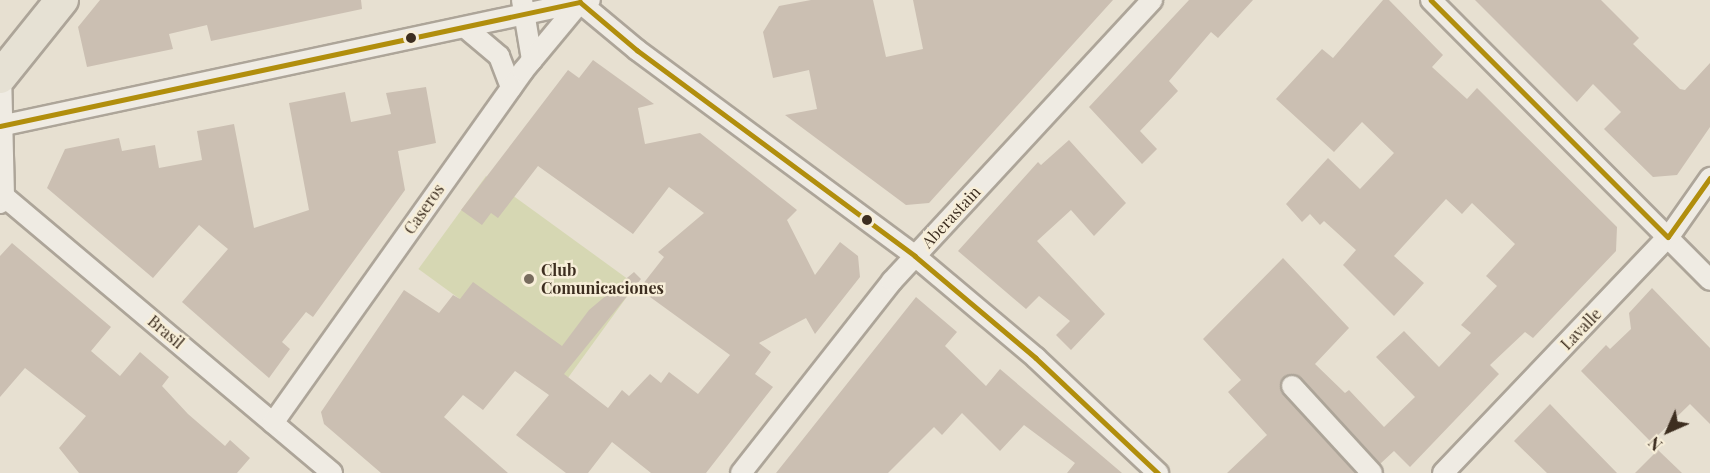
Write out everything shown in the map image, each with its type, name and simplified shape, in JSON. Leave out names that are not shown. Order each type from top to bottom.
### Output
[{"type":"main road","points":[[0,76],[62,0]]},
{"type":"street","name":"Aberastain","points":[[741,473],[915,256],[1152,0]]},
{"type":"street","points":[[1431,0],[1710,280]]},
{"type":"street","points":[[1,126],[467,29],[524,8],[583,1],[637,50],[915,256],[1036,358],[1158,473]]},
{"type":"street","name":"Caseros","points":[[273,423],[511,88],[583,1]]},
{"type":"street","points":[[524,8],[532,60]]},
{"type":"street","points":[[467,29],[499,56],[511,88]]},
{"type":"street","points":[[0,76],[1,197]]},
{"type":"street","name":"Lavalle","points":[[1443,473],[1668,237],[1710,178]]},
{"type":"street","name":"Brasil","points":[[1,197],[332,473]]},
{"type":"street","points":[[1292,386],[1372,473]]},
{"type":"green space","name":"Club Comunicaciones","points":[[486,176],[636,285],[568,378],[418,269]]},
{"type":"building","points":[[100,0],[361,0],[362,9],[211,41],[207,25],[169,34],[173,49],[87,67],[78,27]]},
{"type":"building","points":[[811,0],[873,0],[886,57],[923,49],[913,0],[1113,0],[929,203],[906,205],[785,115],[817,109],[809,70],[773,78],[763,32],[779,6]]},
{"type":"building","points":[[1189,0],[1253,0],[1218,38],[1211,32],[1169,81],[1178,91],[1140,131],[1157,149],[1142,164],[1089,107]]},
{"type":"building","points":[[1383,0],[1389,0],[1443,55],[1432,67],[1467,99],[1477,88],[1617,227],[1616,251],[1533,338],[1525,332],[1490,365],[1499,374],[1410,467],[1394,451],[1380,464],[1301,378],[1290,374],[1281,382],[1283,394],[1356,473],[1227,473],[1267,435],[1228,392],[1241,380],[1203,339],[1283,258],[1349,328],[1315,364],[1345,393],[1349,390],[1384,427],[1415,397],[1376,357],[1404,331],[1439,367],[1471,333],[1461,325],[1497,286],[1486,276],[1515,244],[1472,203],[1462,214],[1446,199],[1394,256],[1424,283],[1394,316],[1343,265],[1356,250],[1324,221],[1320,225],[1310,214],[1302,222],[1286,204],[1328,158],[1360,189],[1394,153],[1362,122],[1334,152],[1276,99],[1322,49],[1333,58]]},
{"type":"building","points":[[1475,0],[1601,0],[1639,38],[1633,44],[1680,89],[1685,90],[1710,63],[1710,127],[1677,175],[1653,177],[1604,129],[1621,112],[1593,84],[1577,102]]},
{"type":"building","points":[[593,60],[654,104],[638,108],[645,144],[700,133],[797,210],[787,220],[815,275],[840,242],[858,256],[860,277],[815,334],[806,318],[759,343],[771,352],[755,374],[773,387],[706,473],[651,473],[612,442],[588,473],[566,473],[516,435],[549,395],[515,371],[483,410],[463,395],[444,417],[508,473],[381,473],[324,424],[321,412],[404,290],[439,313],[453,295],[460,299],[473,282],[562,346],[589,310],[634,272],[641,279],[564,374],[608,408],[622,390],[629,396],[650,374],[661,383],[669,372],[698,394],[730,355],[639,289],[664,257],[658,252],[704,213],[669,187],[633,234],[538,166],[498,218],[491,213],[482,225],[461,210],[568,70],[579,78]]},
{"type":"building","points":[[426,87],[436,143],[398,151],[405,190],[313,317],[306,312],[282,342],[290,349],[269,378],[182,302],[228,249],[199,225],[153,278],[47,188],[65,149],[119,138],[122,151],[155,145],[159,168],[202,160],[197,131],[234,124],[254,228],[309,210],[289,103],[345,92],[351,122],[391,114],[386,93]]},
{"type":"building","points":[[1069,140],[1126,203],[1094,236],[1071,210],[1037,241],[1105,314],[1071,350],[1056,335],[1070,321],[1039,296],[1026,309],[958,251],[1038,162],[1041,165]]},
{"type":"building","points":[[12,243],[111,327],[91,351],[120,376],[140,352],[169,377],[162,386],[188,414],[225,446],[230,440],[250,458],[237,473],[79,473],[59,448],[86,416],[25,368],[0,397],[0,256]]},
{"type":"building","points":[[1652,288],[1710,348],[1710,424],[1690,404],[1651,442],[1581,371],[1606,345],[1610,349],[1631,329],[1629,313]]},
{"type":"building","points":[[916,297],[957,332],[945,346],[986,386],[1000,369],[1122,473],[1067,473],[1075,463],[1024,425],[1000,451],[962,413],[942,435],[934,427],[888,473],[776,473]]},
{"type":"building","points":[[1550,404],[1617,473],[1547,473],[1514,441]]},
{"type":"building","points":[[1658,450],[1682,473],[1635,473]]},
{"type":"transit line","points":[[1431,0],[1668,237],[1710,178]]},
{"type":"transit line","points":[[0,126],[580,2],[637,50],[915,256],[1036,358],[1158,473]]},
{"type":"place","name":"Club Comunicaciones","points":[[529,279]]}]
